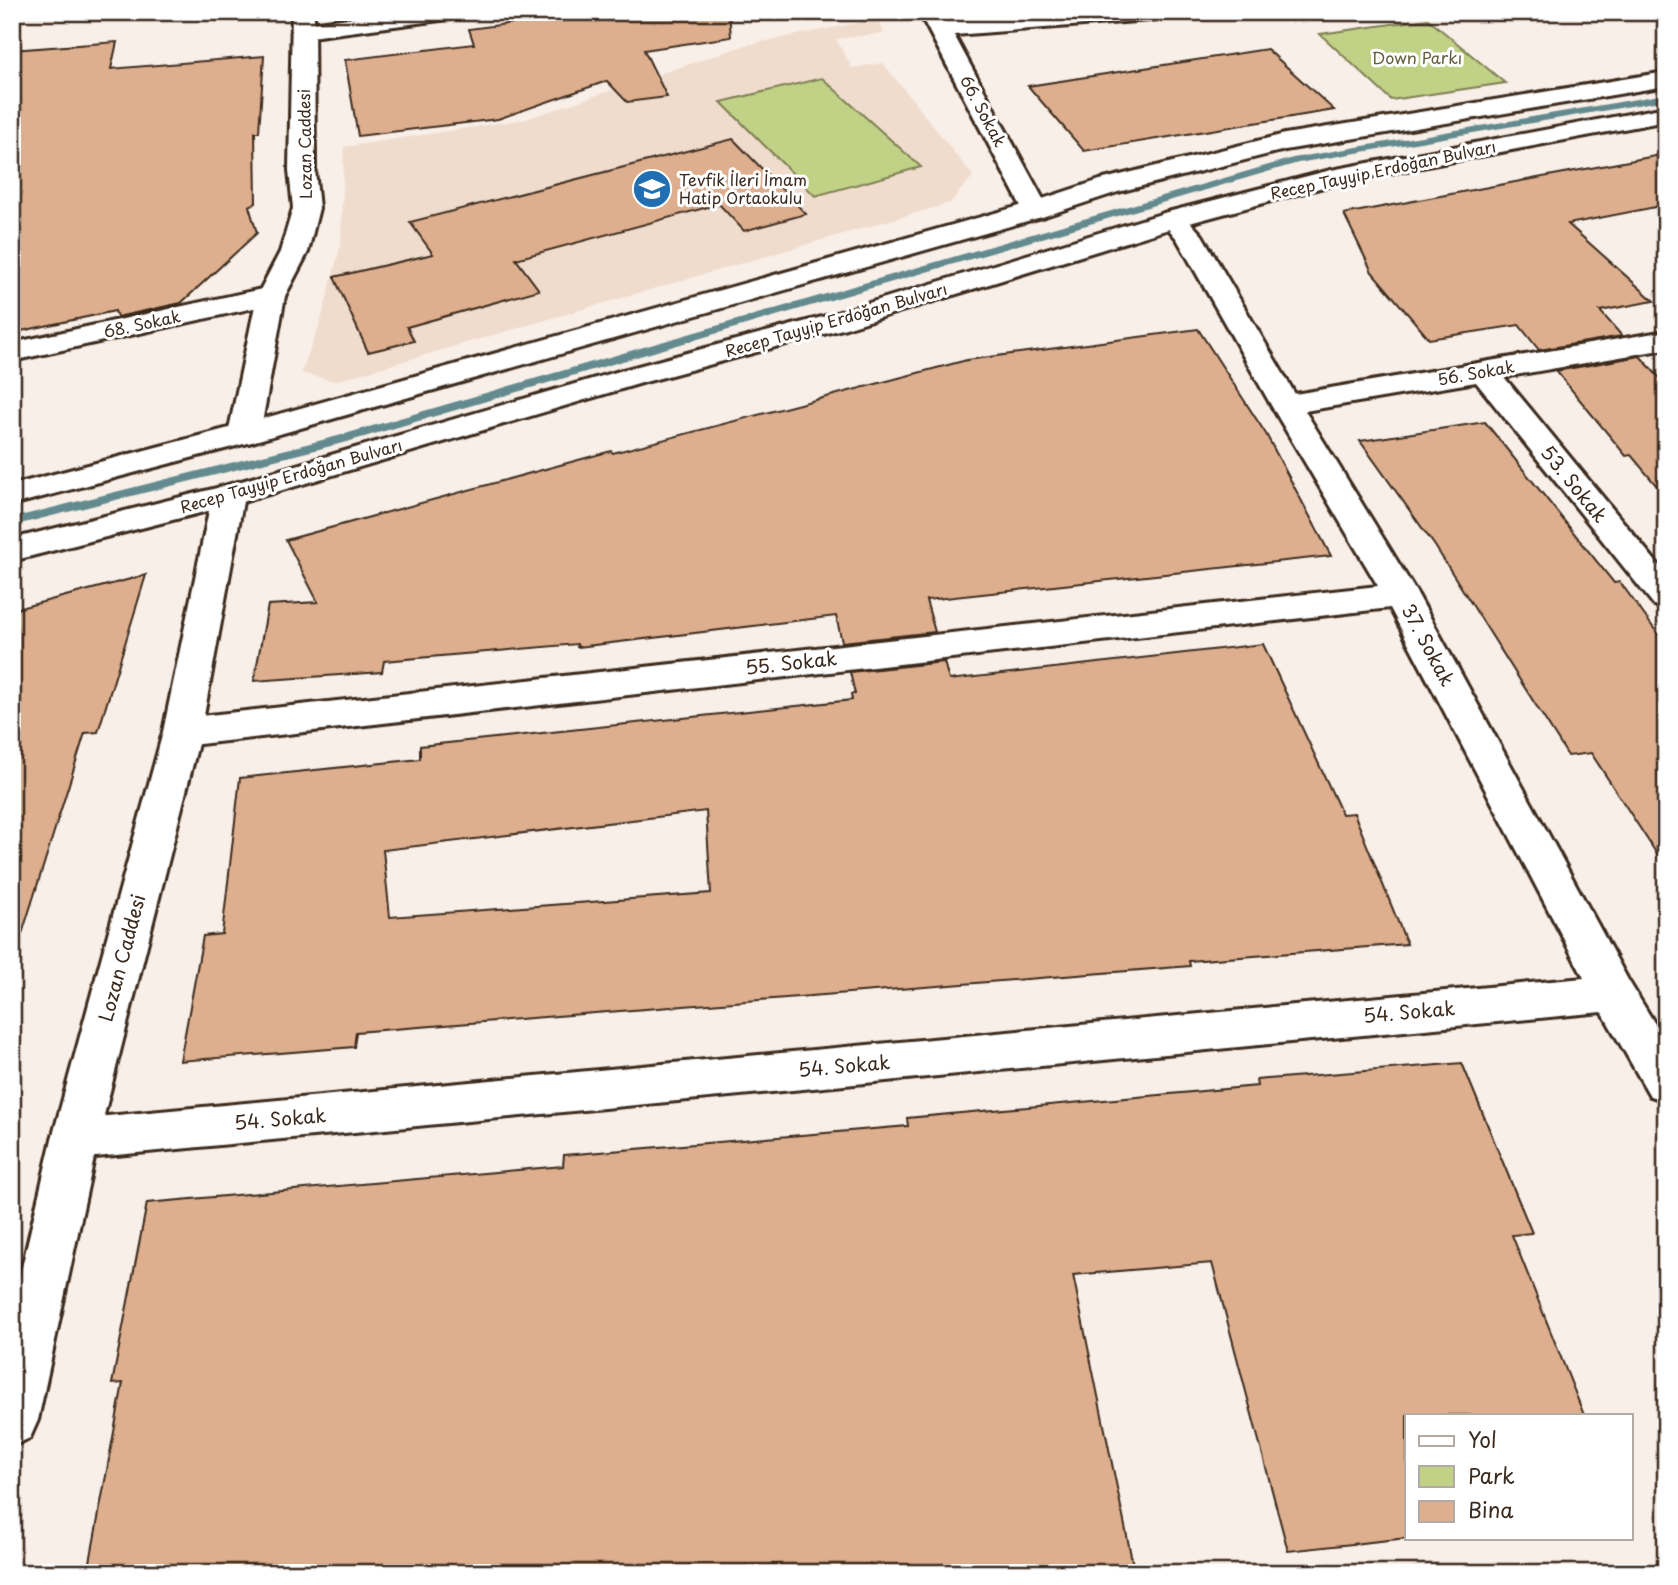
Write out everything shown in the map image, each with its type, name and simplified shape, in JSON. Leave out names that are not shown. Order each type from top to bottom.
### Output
[{"type":"main road","points":[[303,22],[448,12]]},
{"type":"main road","points":[[934,20],[1163,12]]},
{"type":"main road","name":"66. Sokak","points":[[934,20],[1036,210]]},
{"type":"main road","name":"Lozan Caddesi","points":[[12,1420],[75,1139],[182,732],[229,491],[243,440],[271,296],[294,251],[306,208],[302,170],[303,22]]},
{"type":"main road","name":"Recep Tayyip Erdoğan Bulvarı","points":[[12,495],[243,440],[1036,210],[1110,186],[1285,142],[1666,79]]},
{"type":"main road","name":"Recep Tayyip Erdoğan Bulvarı","points":[[12,550],[836,322],[1173,219],[1340,175],[1666,114]]},
{"type":"main road","name":"37. Sokak","points":[[1173,219],[1188,236],[1401,595],[1613,993],[1666,1083]]},
{"type":"main road","name":"68. Sokak","points":[[12,352],[271,296]]},
{"type":"main road","name":"56. Sokak","points":[[1286,405],[1666,340]]},
{"type":"main road","name":"53. Sokak","points":[[1483,372],[1666,597]]},
{"type":"main road","name":"55. Sokak","points":[[182,732],[1401,595]]},
{"type":"main road","name":"54. Sokak","points":[[75,1139],[1613,993]]},
{"type":"shaded area","name":"Tevfik İleri İmam Hatip Ortaokulu","points":[[877,19],[884,33],[836,39],[852,68],[883,63],[973,176],[950,203],[335,381],[301,373],[321,320],[341,244],[344,147],[526,119],[746,45]]},
{"type":"green space","name":"Down Parkı","points":[[1428,19],[1505,83],[1391,100],[1320,34]]},
{"type":"green space","points":[[822,78],[921,167],[815,196],[721,102]]},
{"type":"building","points":[[595,12],[729,12],[731,37],[644,50],[667,97],[627,102],[607,81],[498,119],[358,136],[345,60],[474,44],[469,29]]},
{"type":"building","points":[[117,42],[111,69],[264,56],[259,132],[255,132],[256,203],[249,206],[257,233],[181,303],[117,317],[115,311],[12,333],[12,50]]},
{"type":"building","points":[[1267,49],[1334,110],[1084,151],[1028,86]]},
{"type":"building","points":[[733,139],[806,214],[744,231],[719,204],[516,259],[539,290],[407,327],[414,341],[368,352],[334,277],[433,254],[410,222]]},
{"type":"building","points":[[1666,154],[1666,205],[1568,224],[1654,301],[1600,311],[1622,336],[1539,350],[1519,325],[1429,339],[1372,272],[1344,214]]},
{"type":"building","points":[[1198,329],[1266,434],[1331,556],[926,600],[935,632],[842,642],[836,616],[577,647],[577,644],[384,661],[382,672],[254,681],[268,605],[318,602],[286,540],[611,451],[613,453],[967,360]]},
{"type":"building","points":[[1640,356],[1666,385],[1666,497],[1631,455],[1626,456],[1556,371]]},
{"type":"building","points":[[1485,422],[1614,583],[1620,582],[1666,645],[1666,868],[1591,753],[1568,756],[1435,546],[1360,441]]},
{"type":"building","points":[[146,575],[98,732],[85,733],[22,934],[12,933],[12,610]]},
{"type":"building","points":[[1263,644],[1342,814],[1354,813],[1407,944],[1189,961],[1190,966],[356,1032],[354,1047],[180,1061],[203,936],[222,934],[240,778],[420,759],[420,746],[852,700],[851,694],[855,694],[850,672],[944,662],[949,680]],"holes":[[[706,811],[711,893],[390,917],[383,850]]]},
{"type":"building","points":[[1462,1063],[1532,1233],[1512,1235],[1584,1414],[1405,1414],[1405,1538],[1288,1551],[1212,1263],[1073,1275],[1134,1570],[1108,1573],[88,1573],[123,1383],[112,1384],[147,1203],[563,1166],[564,1155],[908,1126],[907,1118],[1257,1086],[1256,1080]]},
{"type":"waterway","points":[[12,522],[342,439],[1297,160],[1666,97]]},
{"type":"place","name":"Tevfik İleri İmam Hatip Ortaokulu","points":[[652,189]]}]
